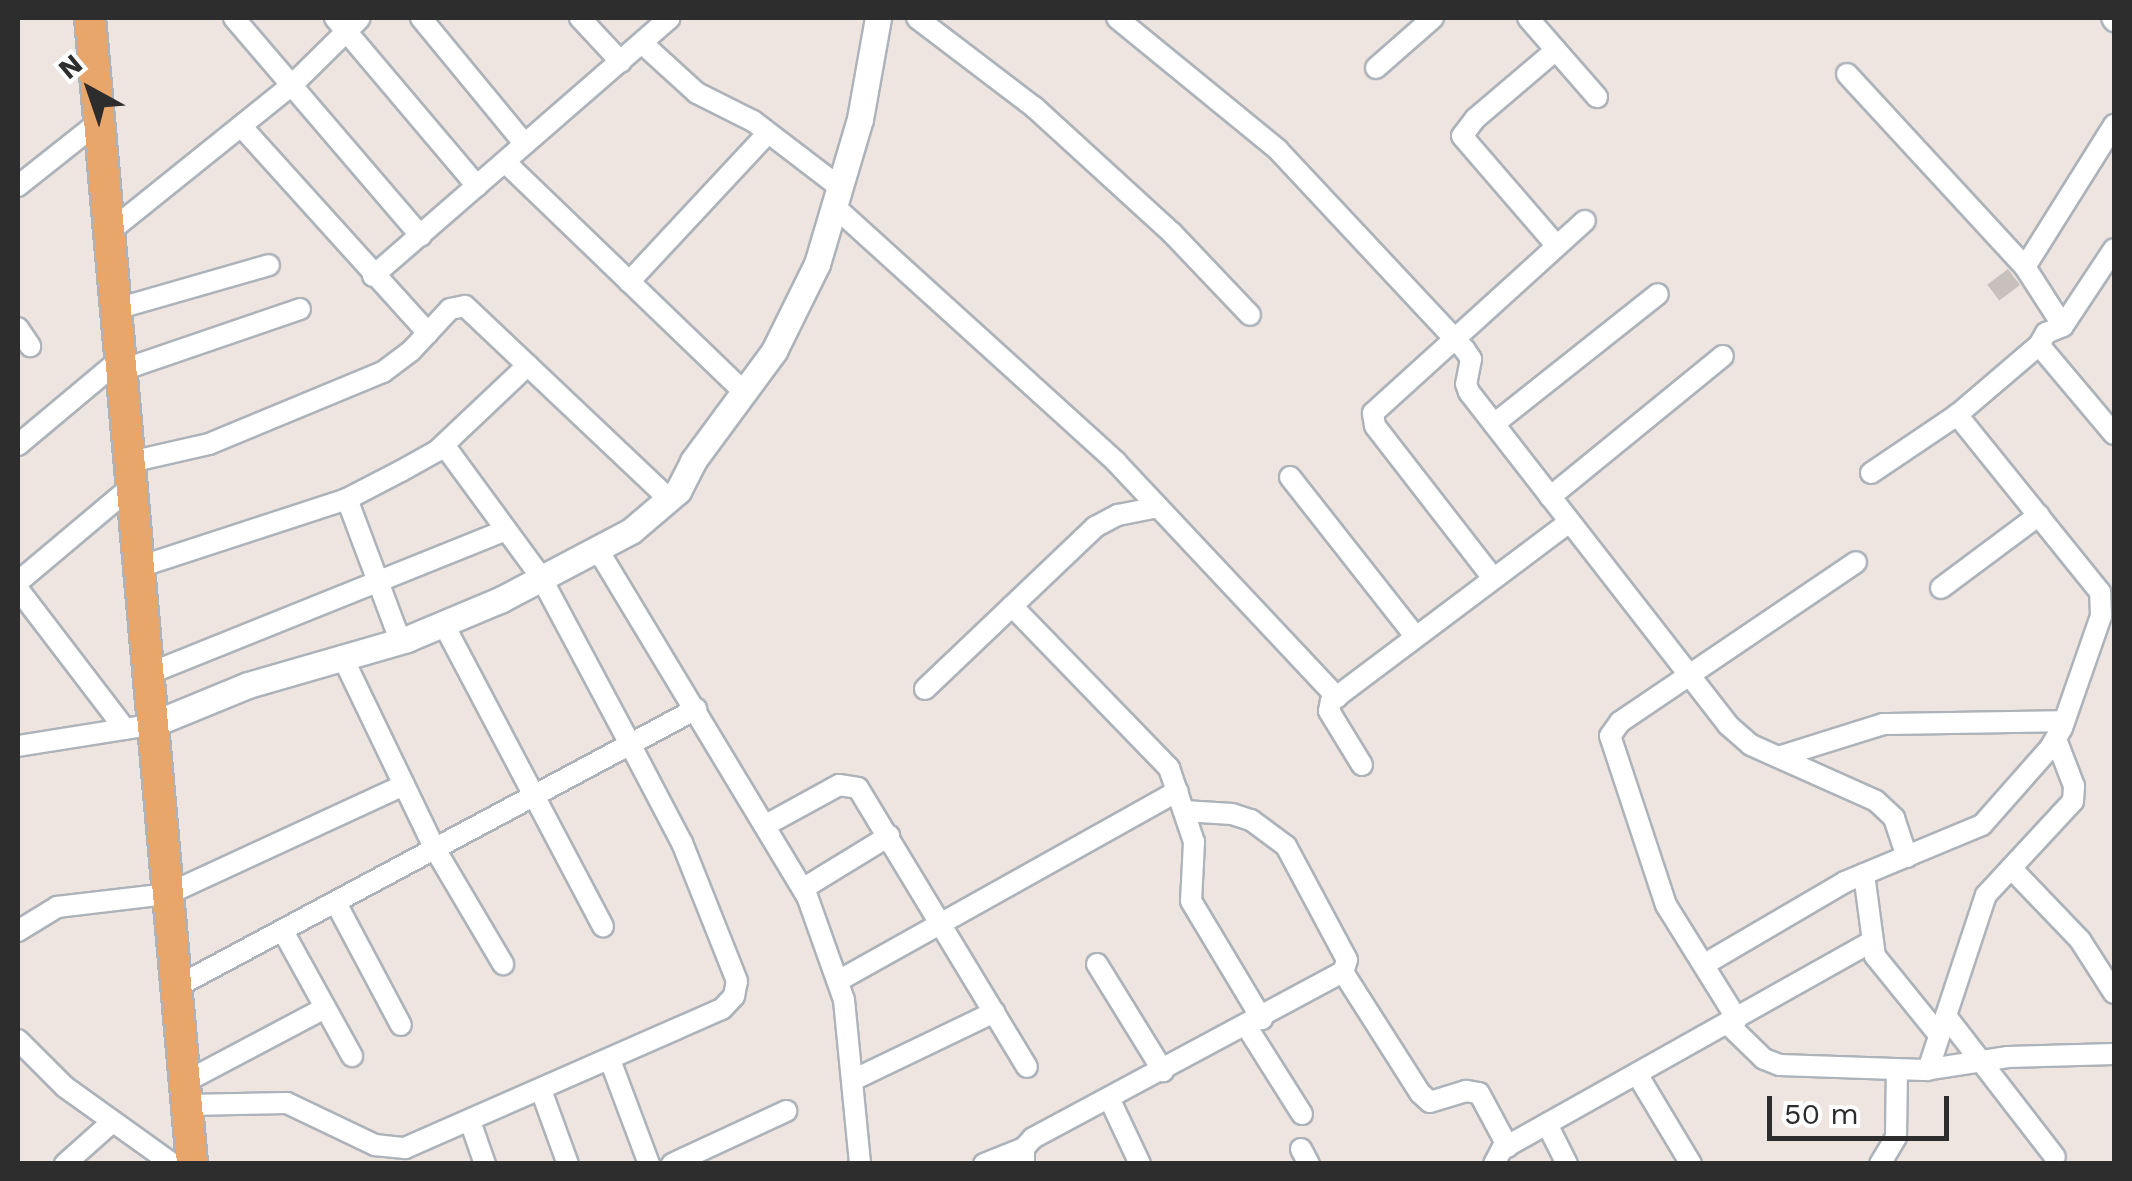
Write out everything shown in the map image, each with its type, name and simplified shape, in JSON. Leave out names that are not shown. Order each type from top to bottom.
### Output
[{"type":"main road","points":[[90,18],[148,674],[139,727],[168,894],[186,1094],[181,1159]]},
{"type":"street","points":[[234,18],[420,236]]},
{"type":"street","points":[[421,18],[526,144]]},
{"type":"street","points":[[580,18],[620,62]]},
{"type":"street","points":[[374,276],[670,18]]},
{"type":"street","points":[[18,746],[139,727],[248,686],[400,640],[598,550],[631,531],[669,499],[774,352],[818,264],[860,119],[878,18]]},
{"type":"street","points":[[917,18],[1034,107],[1172,233],[1250,315]]},
{"type":"street","points":[[1117,18],[1278,150],[1453,338],[1471,360],[1466,384],[1469,392],[1739,737],[1886,808],[1907,857]]},
{"type":"street","points":[[1376,68],[1433,18]]},
{"type":"street","points":[[1528,18],[1597,97]]},
{"type":"street","points":[[110,232],[292,85],[347,22],[477,186]]},
{"type":"street","points":[[642,44],[697,93],[734,109],[768,133],[836,196],[1116,462],[1338,696]]},
{"type":"street","points":[[1556,50],[1474,119],[1462,136],[1464,144],[1556,246]]},
{"type":"street","points":[[1847,74],[2025,267],[2063,326]]},
{"type":"street","points":[[19,181],[100,121]]},
{"type":"street","points":[[2025,267],[2114,125]]},
{"type":"street","points":[[241,126],[428,332]]},
{"type":"street","points":[[629,282],[768,133]]},
{"type":"street","points":[[505,162],[743,391]]},
{"type":"street","points":[[1493,578],[1373,420],[1376,407],[1585,220]]},
{"type":"street","points":[[1870,473],[1956,415],[2039,346],[2046,333],[2063,326],[2106,282],[2114,249]]},
{"type":"street","points":[[116,309],[269,265]]},
{"type":"street","points":[[1494,424],[1658,294]]},
{"type":"street","points":[[139,727],[18,585],[131,474],[383,372],[450,309],[465,306],[669,499]]},
{"type":"street","points":[[18,445],[121,365],[300,309]]},
{"type":"street","points":[[18,328],[30,346]]},
{"type":"street","points":[[2039,346],[2114,434]]},
{"type":"street","points":[[1550,497],[1723,356]]},
{"type":"street","points":[[139,568],[347,499],[444,445],[528,365]]},
{"type":"street","points":[[1705,964],[1864,874],[1982,825],[2060,730],[2108,611],[2092,582],[1956,415]]},
{"type":"street","points":[[186,1094],[287,1103],[375,1155],[405,1148],[610,1060],[722,1009],[734,996],[737,981],[682,844],[630,744],[540,577],[444,445]]},
{"type":"street","points":[[1290,477],[1415,636]]},
{"type":"street","points":[[347,499],[400,640]]},
{"type":"street","points":[[925,689],[1095,526],[1158,507]]},
{"type":"street","points":[[1941,588],[2038,516]]},
{"type":"street","points":[[1362,764],[1329,711],[1338,696],[1570,522]]},
{"type":"street","points":[[148,674],[506,530]]},
{"type":"street","points":[[598,550],[804,888],[838,981],[853,1080],[860,1164]]},
{"type":"street","points":[[1856,562],[1614,728],[1610,746],[1666,905],[1705,964],[1732,1021],[1771,1064],[1928,1070],[1984,1061],[2114,1054]]},
{"type":"street","points":[[1012,606],[1156,751],[1181,801],[1195,852],[1192,901],[1302,1114]]},
{"type":"street","points":[[442,623],[603,926]]},
{"type":"street","points":[[342,656],[435,849],[503,964]]},
{"type":"street","points":[[176,988],[696,709]]},
{"type":"street","points":[[1778,757],[1883,724],[2060,730]]},
{"type":"street","points":[[1928,1070],[1983,902],[2073,801],[2074,786],[2060,730]]},
{"type":"street","points":[[18,931],[57,908],[168,894],[404,784]]},
{"type":"street","points":[[766,824],[848,784],[858,788],[1026,1067]]},
{"type":"street","points":[[838,981],[1181,801],[1251,820],[1286,846],[1347,960],[1343,972],[1254,1024],[1032,1138],[1024,1156],[984,1164]]},
{"type":"street","points":[[804,888],[888,836]]},
{"type":"street","points":[[2012,868],[2080,940],[2114,992]]},
{"type":"street","points":[[1864,874],[1871,942],[1882,965],[1984,1061],[2055,1157]]},
{"type":"street","points":[[336,902],[401,1025]]},
{"type":"street","points":[[283,930],[352,1056]]},
{"type":"street","points":[[1343,972],[1426,1100],[1466,1091],[1479,1094],[1501,1155],[1547,1124],[1871,942]]},
{"type":"street","points":[[1097,964],[1163,1070]]},
{"type":"street","points":[[186,1094],[325,1008]]},
{"type":"street","points":[[853,1080],[994,1012]]},
{"type":"street","points":[[22,1053],[110,1123],[181,1159]]},
{"type":"street","points":[[610,1060],[650,1164]]},
{"type":"street","points":[[1880,1164],[1896,1137],[1897,1069]]},
{"type":"street","points":[[1636,1074],[1691,1164]]},
{"type":"street","points":[[540,1090],[568,1164]]},
{"type":"street","points":[[1109,1098],[1140,1164]]},
{"type":"street","points":[[672,1164],[786,1111]]},
{"type":"street","points":[[470,1120],[486,1164]]},
{"type":"street","points":[[65,1164],[110,1123]]},
{"type":"street","points":[[1547,1124],[1567,1164]]},
{"type":"building","points":[[2008,269],[2020,285],[1999,301],[1987,285]]}]
